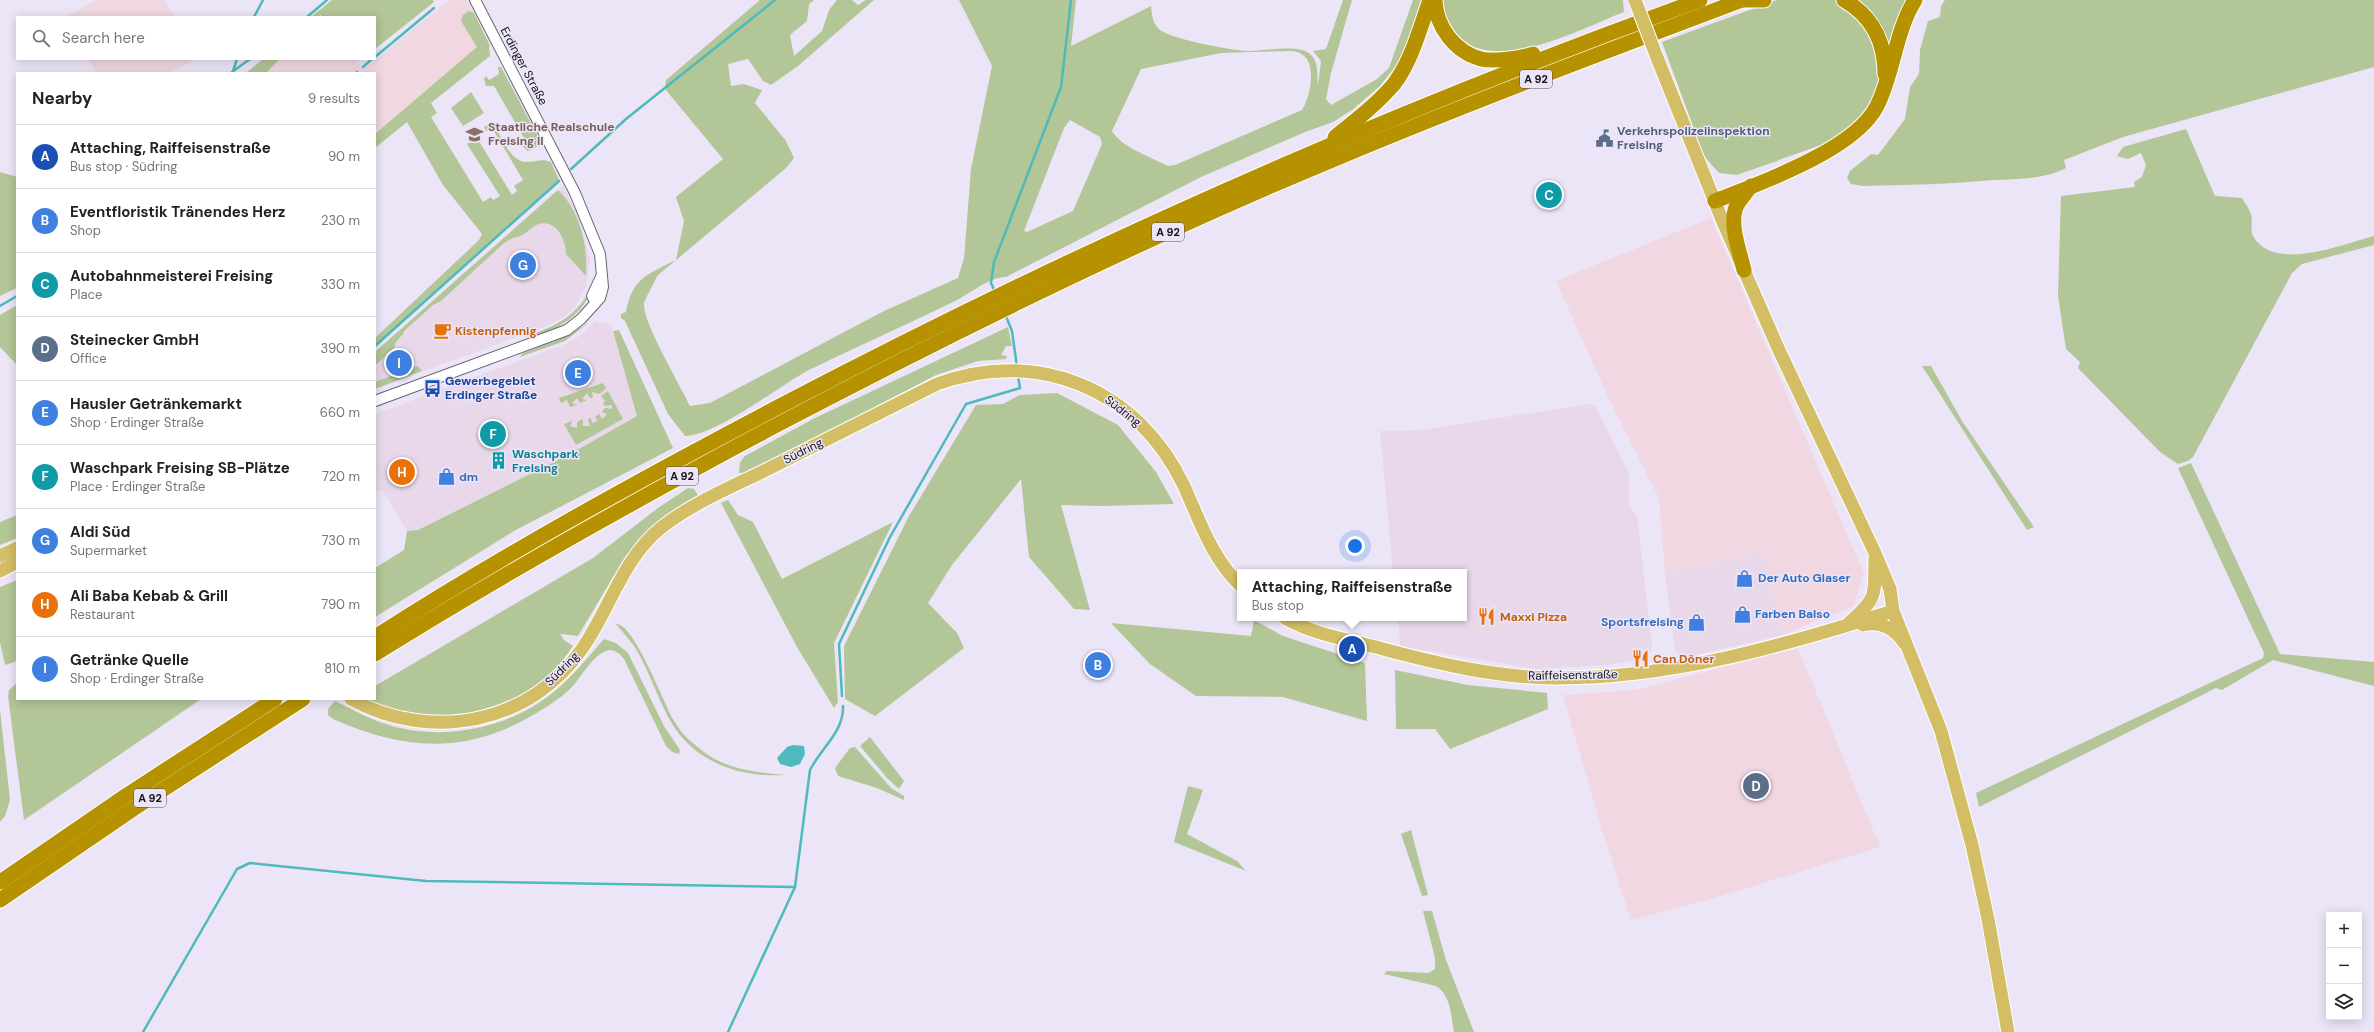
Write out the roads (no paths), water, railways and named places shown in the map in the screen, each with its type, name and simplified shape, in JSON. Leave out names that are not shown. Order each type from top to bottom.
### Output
[{"type":"highway","points":[[1322,148],[1359,118],[1394,83],[1414,48],[1430,0]]},
{"type":"highway","points":[[1435,0],[1436,11],[1444,32],[1461,49],[1482,59],[1523,58],[1548,49],[1563,49]]},
{"type":"highway","name":"A 92","points":[[376,636],[468,580],[697,450],[843,373],[995,296],[1161,218],[1322,148],[1563,49],[1700,0]]},
{"type":"highway","points":[[1742,0],[1764,0]]},
{"type":"highway","name":"A 92","points":[[376,653],[487,586],[706,463],[878,372],[1002,310],[1168,232],[1331,160],[1455,110],[1742,0]]},
{"type":"highway","points":[[1844,0],[1863,13],[1878,35],[1884,52],[1884,87]]},
{"type":"highway","points":[[1714,201],[1812,159],[1841,143],[1866,121],[1877,106],[1890,76],[1900,33],[1915,0]]},
{"type":"highway","points":[[1744,270],[1735,228],[1734,213],[1740,200],[1751,186]]},
{"type":"highway","name":"A 92","points":[[0,882],[133,791],[273,700]]},
{"type":"highway","name":"A 92","points":[[0,900],[133,809],[301,700]]},
{"type":"main road","points":[[1635,0],[1714,201],[1778,348],[1875,553],[1890,589],[1893,611],[1941,732],[1972,845],[1988,919],[2008,1032]]},
{"type":"main road","name":"Südring","points":[[354,701],[398,718],[432,724],[461,722],[481,718],[521,703],[548,685],[578,654],[633,557],[651,537],[676,518],[733,486],[937,384],[964,375],[1014,369],[1030,370],[1064,378],[1093,390],[1109,399],[1138,421],[1167,456],[1184,486],[1208,543],[1221,564],[1237,582]]},
{"type":"main road","points":[[0,556],[16,548]]},
{"type":"main road","points":[[1845,626],[1868,606],[1874,596],[1876,589],[1875,553]]},
{"type":"main road","points":[[0,571],[16,563]]},
{"type":"main road","name":"Raiffeisenstraße","points":[[1291,621],[1307,629],[1448,666],[1497,674],[1552,678],[1597,677],[1697,664],[1845,626],[1893,611]]},
{"type":"main road","points":[[1845,626],[1870,623],[1892,629],[1902,640],[1912,656]]},
{"type":"street","name":"Erdinger Straße","points":[[376,401],[555,336],[575,325],[595,302],[592,296],[601,277],[600,254],[585,214],[475,0]]},
{"type":"waterway","points":[[255,16],[263,0]]},
{"type":"waterway","points":[[308,16],[327,0]]},
{"type":"waterway","points":[[571,169],[626,119],[775,0]]},
{"type":"waterway","points":[[995,292],[991,283],[994,262],[1061,87],[1071,0]]},
{"type":"waterway","points":[[376,56],[434,8]]},
{"type":"waterway","points":[[233,71],[237,60]]},
{"type":"waterway","points":[[232,72],[249,60]]},
{"type":"waterway","points":[[363,67],[371,60]]},
{"type":"waterway","points":[[376,345],[559,181]]},
{"type":"waterway","points":[[0,306],[16,297]]},
{"type":"waterway","points":[[1005,314],[1012,331],[1017,367]]},
{"type":"waterway","points":[[842,696],[839,644],[890,537],[966,404],[1020,388],[1018,376]]},
{"type":"waterway","points":[[728,1032],[795,887],[810,770],[836,732],[840,724],[843,706]]},
{"type":"waterway","points":[[143,1032],[237,869],[250,863],[426,881],[795,887]]},
{"type":"place","name":"Staatliche Realschule Freising II","points":[[475,134]]},
{"type":"place","name":"Verkehrspolizeiinspektion Freising","points":[[1604,138]]},
{"type":"place","name":"Autobahnmeisterei Freising","points":[[1549,195]]},
{"type":"place","name":"Aldi Süd","points":[[523,265]]},
{"type":"place","name":"Kistenpfennig","points":[[442,331]]},
{"type":"place","name":"Getränke Quelle","points":[[399,363]]},
{"type":"place","name":"Hausler Getränkemarkt","points":[[578,373]]},
{"type":"place","name":"Gewerbegebiet Erdinger Straße","points":[[432,388]]},
{"type":"place","name":"Waschpark Freising SB-Plätze","points":[[493,434]]},
{"type":"place","name":"Waschpark Freising","points":[[499,461]]},
{"type":"place","name":"Ali Baba Kebab & Grill","points":[[402,472]]},
{"type":"place","name":"dm","points":[[446,477]]},
{"type":"place","name":"Der Auto Glaser","points":[[1745,578]]},
{"type":"place","name":"Farben Balso","points":[[1742,614]]},
{"type":"place","name":"Maxxi Pizza","points":[[1487,617]]},
{"type":"place","name":"Sportsfreising","points":[[1697,622]]},
{"type":"place","name":"Attaching, Raiffeisenstraße","points":[[1352,649]]},
{"type":"place","name":"Can Döner","points":[[1640,659]]},
{"type":"place","name":"Eventfloristik Tränendes Herz","points":[[1098,665]]},
{"type":"place","name":"Steinecker GmbH","points":[[1756,786]]}]
